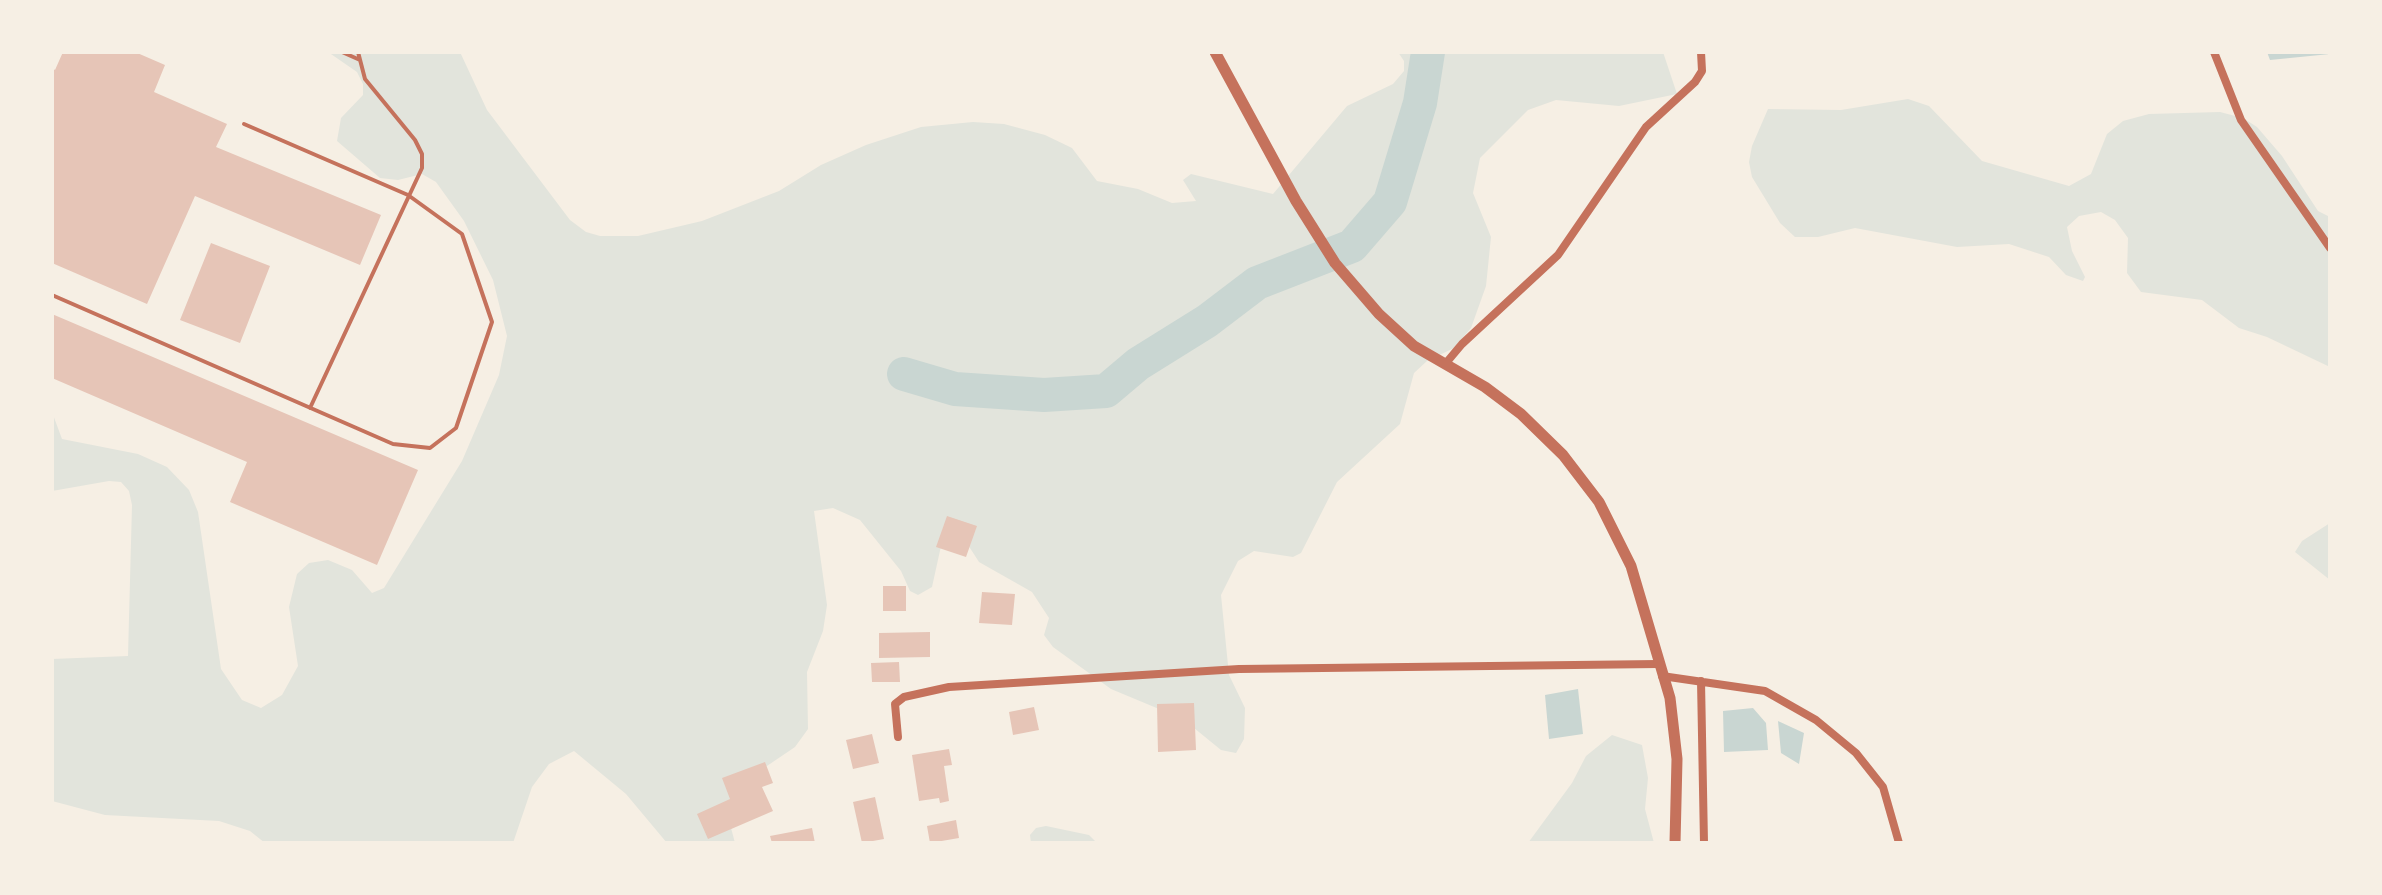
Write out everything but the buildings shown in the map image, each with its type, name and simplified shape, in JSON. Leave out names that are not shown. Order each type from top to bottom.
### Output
[{"type":"street","points":[[1215,52],[1296,201],[1335,263],[1402,335],[1521,414],[1563,455],[1599,502],[1631,566],[1670,698],[1677,759],[1675,843]]},
{"type":"street","points":[[1446,363],[1462,344],[1558,255],[1646,127],[1695,82],[1702,71],[1701,52]]},
{"type":"street","points":[[2214,52],[2241,120],[2330,248]]},
{"type":"street","points":[[898,737],[895,704],[904,697],[949,687],[1239,669],[1658,664]]},
{"type":"street","points":[[1662,676],[1765,691],[1816,720],[1856,753],[1883,787],[1899,843]]},
{"type":"street","points":[[1701,681],[1704,843]]},
{"type":"lane","points":[[342,52],[360,60]]},
{"type":"lane","points":[[310,408],[422,168],[422,154],[415,140],[365,79],[358,52]]},
{"type":"lane","points":[[52,295],[393,444],[430,448],[456,428],[492,322],[462,234],[408,195],[244,124]]},
{"type":"shaded area","points":[[328,52],[460,52],[487,110],[570,220],[586,232],[600,236],[638,236],[702,221],[779,191],[821,165],[866,145],[921,127],[973,122],[1004,124],[1045,135],[1072,148],[1097,181],[1138,189],[1172,203],[1196,201],[1183,180],[1191,174],[1273,194],[1347,106],[1393,84],[1404,71],[1404,61],[1398,52],[1663,52],[1677,94],[1619,106],[1556,100],[1528,110],[1480,158],[1473,193],[1491,237],[1486,286],[1471,328],[1454,348],[1427,361],[1414,373],[1400,424],[1337,482],[1301,553],[1293,557],[1254,551],[1238,561],[1221,595],[1229,675],[1245,708],[1244,739],[1236,753],[1221,750],[1183,719],[1111,689],[1053,647],[1044,635],[1049,618],[1032,592],[979,562],[961,534],[943,537],[932,587],[918,595],[910,591],[901,571],[860,520],[833,508],[814,511],[827,605],[823,631],[807,672],[808,729],[795,747],[761,770],[730,824],[735,843],[667,843],[626,794],[574,751],[549,764],[532,787],[513,843],[265,843],[250,831],[219,821],[105,815],[52,801],[52,659],[128,656],[132,505],[129,491],[121,482],[109,481],[52,491],[52,412],[62,439],[138,454],[167,467],[189,490],[198,512],[221,669],[242,700],[261,708],[282,695],[298,666],[289,607],[297,574],[309,563],[328,560],[352,570],[372,593],[384,588],[462,461],[499,375],[507,336],[493,280],[464,221],[436,182],[422,174],[398,180],[380,178],[337,141],[341,118],[363,95],[363,84],[357,72]]},
{"type":"shaded area","points":[[2267,52],[2330,52],[2330,54],[2270,60]]},
{"type":"shaded area","points":[[1908,99],[1929,106],[1982,161],[2069,186],[2091,174],[2107,134],[2123,121],[2149,114],[2220,112],[2243,118],[2257,127],[2282,156],[2318,211],[2330,217],[2330,367],[2267,337],[2239,328],[2202,300],[2141,292],[2127,273],[2128,238],[2115,220],[2101,212],[2079,216],[2067,227],[2072,251],[2085,277],[2083,281],[2066,275],[2049,257],[2009,244],[1957,247],[1855,228],[1818,237],[1795,237],[1780,223],[1752,177],[1749,162],[1752,146],[1768,109],[1841,110]]},
{"type":"shaded area","points":[[2330,523],[2330,580],[2295,552],[2302,541]]},
{"type":"shaded area","points":[[1578,689],[1583,734],[1549,739],[1545,695]]},
{"type":"shaded area","points":[[1753,708],[1766,723],[1768,750],[1724,752],[1723,711]]},
{"type":"shaded area","points":[[1778,721],[1804,733],[1799,764],[1781,753]]},
{"type":"shaded area","points":[[1612,735],[1642,745],[1648,778],[1645,809],[1654,843],[1528,843],[1572,783],[1586,756]]},
{"type":"shaded area","points":[[1046,826],[1089,835],[1097,843],[1031,843],[1030,835],[1036,828]]},
{"type":"waterway","points":[[904,374],[955,389],[1044,395],[1106,391],[1138,364],[1207,321],[1257,283],[1352,246],[1390,202],[1420,103],[1428,52]]}]
